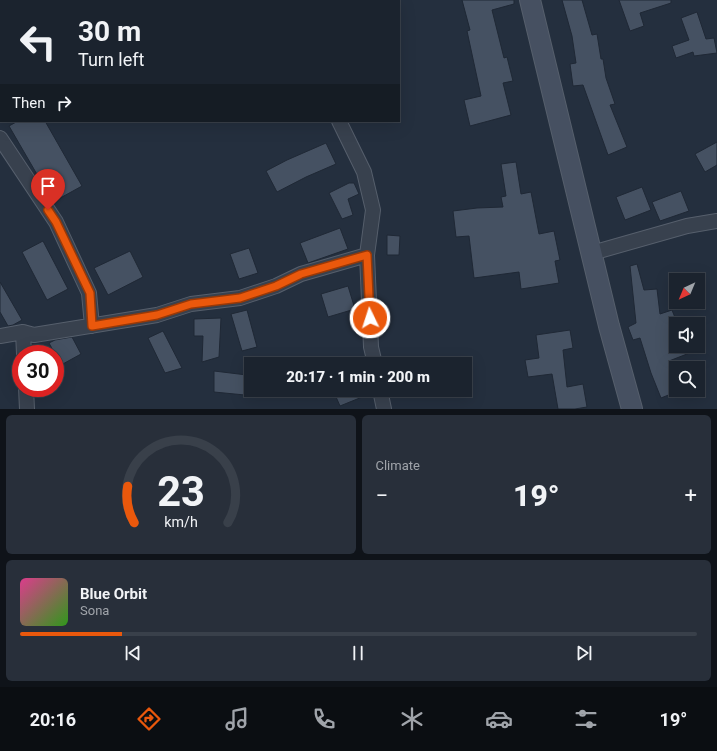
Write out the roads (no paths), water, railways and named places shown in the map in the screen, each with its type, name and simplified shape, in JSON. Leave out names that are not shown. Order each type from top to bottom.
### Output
[{"type":"main road","points":[[530,0],[609,326],[632,409]]},
{"type":"street","points":[[339,122],[364,172],[373,210],[367,255],[371,347],[373,357]]},
{"type":"street","points":[[0,138],[56,222],[90,293],[92,326]]},
{"type":"street","points":[[592,253],[687,226],[717,221]]},
{"type":"street","points":[[0,336],[23,332],[34,335],[92,326],[157,315],[191,304],[240,298],[276,286],[301,274],[367,255]]},
{"type":"street","points":[[23,332],[24,345]]},
{"type":"street","points":[[26,397],[27,409]]},
{"type":"street","points":[[381,397],[384,409]]}]
